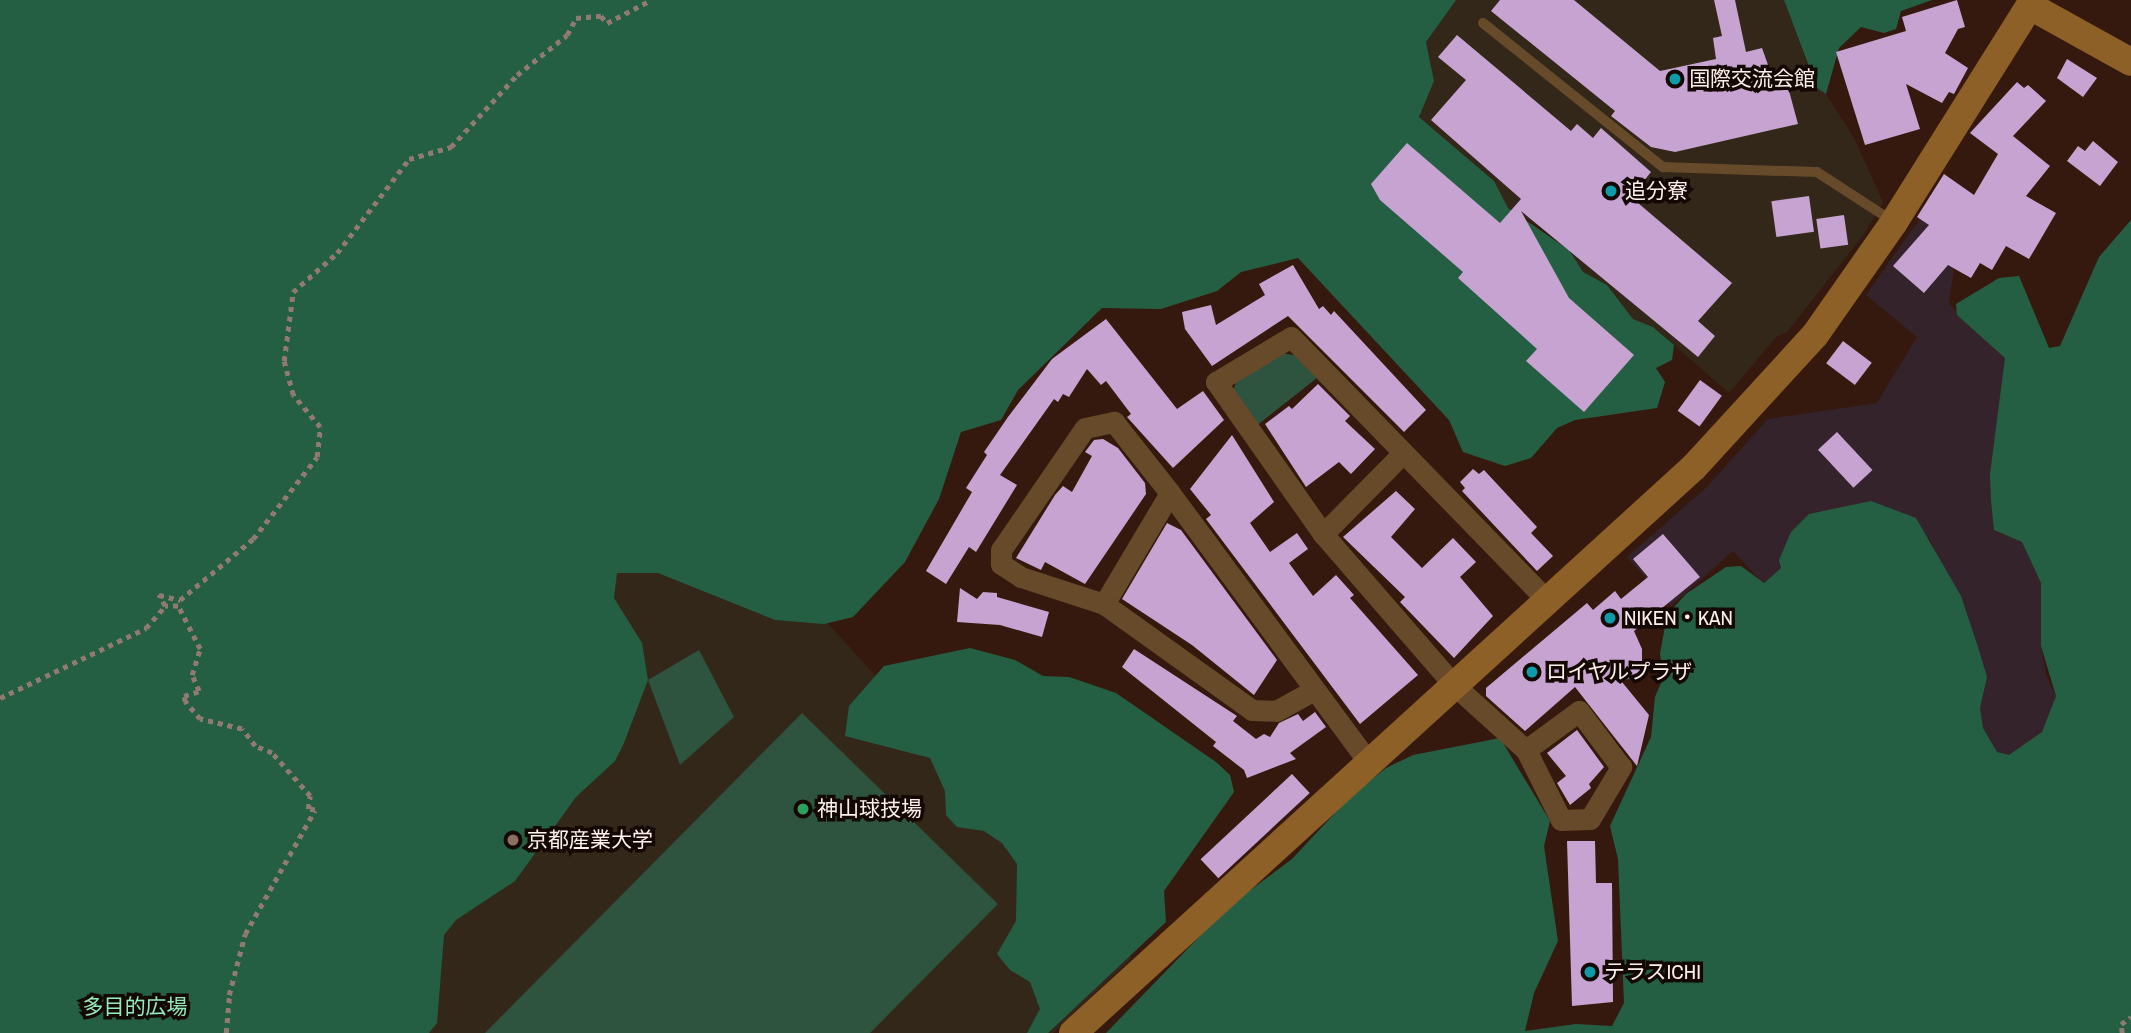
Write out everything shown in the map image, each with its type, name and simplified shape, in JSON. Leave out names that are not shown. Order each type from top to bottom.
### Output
[{"type":"street","points":[[1073,1033],[1704,457],[1815,335],[1894,222],[2032,3],[2131,62]]},
{"type":"street","points":[[1526,750],[1579,711],[1620,766],[1590,819],[1561,820],[1526,750],[1454,685],[1323,534],[1216,382],[1291,337],[1547,600]]},
{"type":"street","points":[[1314,690],[1276,711],[1252,710],[1104,604],[1021,577],[1000,564],[1001,550],[1085,428],[1114,422],[1170,493],[1368,762]]},
{"type":"street","points":[[1323,534],[1403,453]]},
{"type":"street","points":[[1104,604],[1170,493]]},
{"type":"lane","points":[[1483,23],[1663,167],[1817,172],[1894,222]]},
{"type":"path","points":[[165,606],[159,595],[180,600],[253,539],[317,457],[320,427],[293,395],[284,361],[293,292],[337,253],[409,159],[451,147],[517,75],[567,35],[576,18],[601,16],[607,23],[651,0]]},
{"type":"path","points":[[0,698],[146,628],[165,606],[178,606],[200,649],[192,675],[199,691],[184,696],[185,702],[200,719],[242,729],[255,746],[272,753],[310,796],[308,809],[315,810],[245,934],[229,995],[226,1033]]},
{"type":"path","points":[[2122,1033],[2120,1024],[2131,1017]]},
{"type":"shaded area","points":[[1456,0],[1784,0],[1816,88],[1826,94],[1854,138],[1883,202],[1864,234],[1787,332],[1776,337],[1729,393],[1654,327],[1633,319],[1607,285],[1583,272],[1569,250],[1537,225],[1508,208],[1494,181],[1419,117],[1434,81],[1426,42]]},
{"type":"shaded area","points":[[1921,217],[1957,245],[1949,304],[2005,358],[1994,530],[2022,542],[2041,583],[2041,646],[2046,675],[2056,696],[2042,732],[2009,756],[1997,752],[1983,728],[1980,708],[1987,677],[1930,539],[1889,509],[1871,501],[1763,583],[1733,551],[1671,606],[1627,557],[1707,487],[1768,419],[1877,403],[1917,337],[1866,295]]},
{"type":"shaded area","name":"京都産業大学","points":[[741,528],[1132,958],[1053,1033],[0,1033],[0,723]]},
{"type":"green space","name":"多目的広場","points":[[0,0],[1456,0],[1426,42],[1434,81],[1419,117],[1494,181],[1508,208],[1569,250],[1583,272],[1607,285],[1633,319],[1653,327],[1674,345],[1672,360],[1656,368],[1665,382],[1657,408],[1575,420],[1557,428],[1531,458],[1505,466],[1463,452],[1449,420],[1298,258],[1241,272],[1217,291],[1161,309],[1102,308],[1018,390],[1001,420],[961,432],[939,499],[905,562],[853,617],[824,624],[775,620],[658,573],[617,573],[614,598],[642,643],[648,680],[624,743],[615,761],[576,797],[515,881],[456,920],[444,935],[437,1023],[429,1033],[0,1033]]},
{"type":"green space","points":[[1784,0],[1932,0],[1901,11],[1896,29],[1884,33],[1861,27],[1839,48],[1826,94],[1817,88]]},
{"type":"green space","points":[[2131,220],[2131,1033],[1106,1033],[1229,906],[1292,859],[1350,797],[1386,768],[1413,755],[1500,738],[1550,821],[1544,846],[1558,941],[1534,993],[1525,1031],[1576,1024],[1612,1026],[1624,1003],[1618,859],[1610,826],[1651,737],[1655,697],[1664,676],[1660,654],[1667,615],[1686,594],[1726,567],[1741,566],[1764,583],[1781,568],[1779,560],[1791,532],[1809,514],[1871,501],[1916,518],[1961,596],[1987,677],[1980,708],[1983,728],[1997,752],[2009,755],[2042,732],[2056,696],[2041,646],[2041,583],[2022,542],[1994,530],[1991,501],[1990,474],[2005,358],[1957,315],[1956,304],[1999,278],[2019,276],[2049,348],[2060,346],[2099,257]]},
{"type":"green space","points":[[1281,353],[1299,356],[1317,378],[1256,426],[1233,392],[1236,382]]},
{"type":"green space","points":[[970,648],[1015,660],[1043,676],[1069,677],[1116,693],[1216,762],[1230,775],[1234,792],[1164,891],[1166,922],[1048,1033],[1027,1033],[1040,1009],[1030,982],[1010,970],[997,954],[1016,921],[1017,864],[1002,843],[984,831],[957,827],[946,815],[945,791],[930,758],[845,736],[849,706],[884,666]]},
{"type":"green space","points":[[699,650],[734,717],[680,765],[648,680]]},
{"type":"green space","name":"神山球技場","points":[[802,713],[998,904],[870,1033],[485,1033]]},
{"type":"building","name":"国際交流会館","points":[[1500,0],[1574,0],[1660,71],[1716,59],[1713,38],[1722,36],[1714,0],[1735,0],[1746,52],[1762,48],[1777,90],[1788,87],[1798,124],[1675,152],[1651,147],[1611,116],[1615,111],[1491,11]]},
{"type":"building","points":[[1957,0],[1965,27],[1958,29],[1945,53],[1968,68],[1954,94],[1949,92],[1942,103],[1906,84],[1920,129],[1865,145],[1836,52],[1906,31],[1902,17]]},
{"type":"building","points":[[1457,35],[1571,131],[1577,124],[1593,138],[1601,128],[1651,172],[1631,197],[1732,283],[1698,321],[1715,336],[1698,357],[1521,211],[1569,298],[1634,355],[1584,412],[1526,361],[1537,349],[1458,278],[1463,272],[1380,200],[1371,184],[1407,143],[1500,223],[1521,199],[1431,120],[1466,80],[1438,57]]},
{"type":"building","points":[[2067,59],[2097,78],[2083,97],[2057,78]]},
{"type":"building","points":[[2017,82],[2024,88],[2028,85],[2046,101],[2013,136],[2050,166],[2026,196],[2056,213],[2029,259],[2006,246],[1992,270],[1980,263],[1971,278],[1948,265],[1924,293],[1893,266],[1929,225],[1917,217],[1944,174],[1974,195],[1998,154],[1970,133]]},
{"type":"building","points":[[2093,141],[2118,162],[2100,186],[2067,161],[2078,146],[2085,151]]},
{"type":"building","points":[[1809,196],[1814,232],[1776,237],[1771,201]]},
{"type":"building","points":[[1844,215],[1848,245],[1820,249],[1816,219]]},
{"type":"building","points":[[1293,265],[1319,309],[1323,306],[1331,315],[1334,311],[1426,410],[1404,432],[1288,316],[1212,366],[1185,329],[1182,312],[1211,305],[1216,325],[1265,295],[1259,284]]},
{"type":"building","points":[[1106,319],[1177,409],[1203,391],[1224,420],[1173,468],[1127,417],[1131,414],[1106,381],[1101,385],[1087,369],[1069,397],[1063,394],[1058,402],[1054,399],[1000,475],[1017,485],[976,552],[969,547],[946,584],[926,571],[972,492],[966,488],[987,455],[984,452],[1008,417],[1052,359]]},
{"type":"building","points":[[1843,341],[1872,363],[1855,385],[1826,363]]},
{"type":"building","points":[[1700,380],[1722,396],[1700,427],[1678,411]]},
{"type":"building","points":[[1318,384],[1350,416],[1345,421],[1375,449],[1351,474],[1339,462],[1306,487],[1265,424],[1289,406],[1292,409]]},
{"type":"building","points":[[1837,432],[1872,470],[1853,488],[1818,450]]},
{"type":"building","points":[[1232,435],[1274,502],[1250,523],[1270,552],[1297,533],[1308,549],[1289,563],[1313,596],[1336,575],[1354,595],[1350,598],[1418,675],[1360,724],[1206,519],[1211,515],[1190,489]]},
{"type":"building","points":[[1103,439],[1118,448],[1145,483],[1146,494],[1085,584],[1045,562],[1041,570],[1016,558],[1055,495],[1063,486],[1072,492],[1092,456],[1085,452],[1094,440]]},
{"type":"building","points":[[1473,469],[1479,474],[1484,470],[1537,527],[1531,533],[1553,556],[1537,571],[1462,491],[1465,488],[1460,482]]},
{"type":"building","points":[[1396,491],[1415,509],[1391,537],[1422,568],[1453,538],[1476,562],[1460,577],[1493,616],[1454,658],[1400,602],[1405,597],[1343,537]]},
{"type":"building","points":[[1167,523],[1181,530],[1277,660],[1254,695],[1192,645],[1122,599]]},
{"type":"building","points":[[1663,534],[1700,577],[1634,631],[1642,649],[1642,672],[1622,682],[1649,715],[1637,766],[1575,687],[1525,731],[1486,696],[1486,688],[1587,603],[1593,610],[1615,591],[1621,599],[1648,577],[1633,559]]},
{"type":"building","points":[[960,588],[977,599],[983,592],[997,593],[997,597],[1049,612],[1042,637],[1000,625],[957,622]]},
{"type":"building","points":[[1134,649],[1237,716],[1233,721],[1256,739],[1264,734],[1270,737],[1279,723],[1298,714],[1303,721],[1315,712],[1326,727],[1290,753],[1296,759],[1247,778],[1244,770],[1213,746],[1216,742],[1122,667]]},
{"type":"building","points":[[1577,730],[1604,767],[1589,784],[1591,788],[1570,805],[1557,783],[1566,776],[1547,753]]},
{"type":"building","points":[[1292,774],[1310,793],[1218,878],[1201,859]]},
{"type":"building","name":"テラスICHI","points":[[1567,841],[1595,841],[1596,883],[1612,883],[1613,1002],[1572,1006]]},
{"type":"place","name":"国際交流会館","points":[[1675,79]]},
{"type":"place","name":"追分寮","points":[[1611,191]]},
{"type":"place","name":"NIKEN・KAN","points":[[1610,618]]},
{"type":"place","name":"ロイヤルプラザ","points":[[1532,672]]},
{"type":"place","name":"神山球技場","points":[[803,809]]},
{"type":"place","name":"京都産業大学","points":[[513,840]]},
{"type":"place","name":"テラスICHI","points":[[1590,972]]}]
